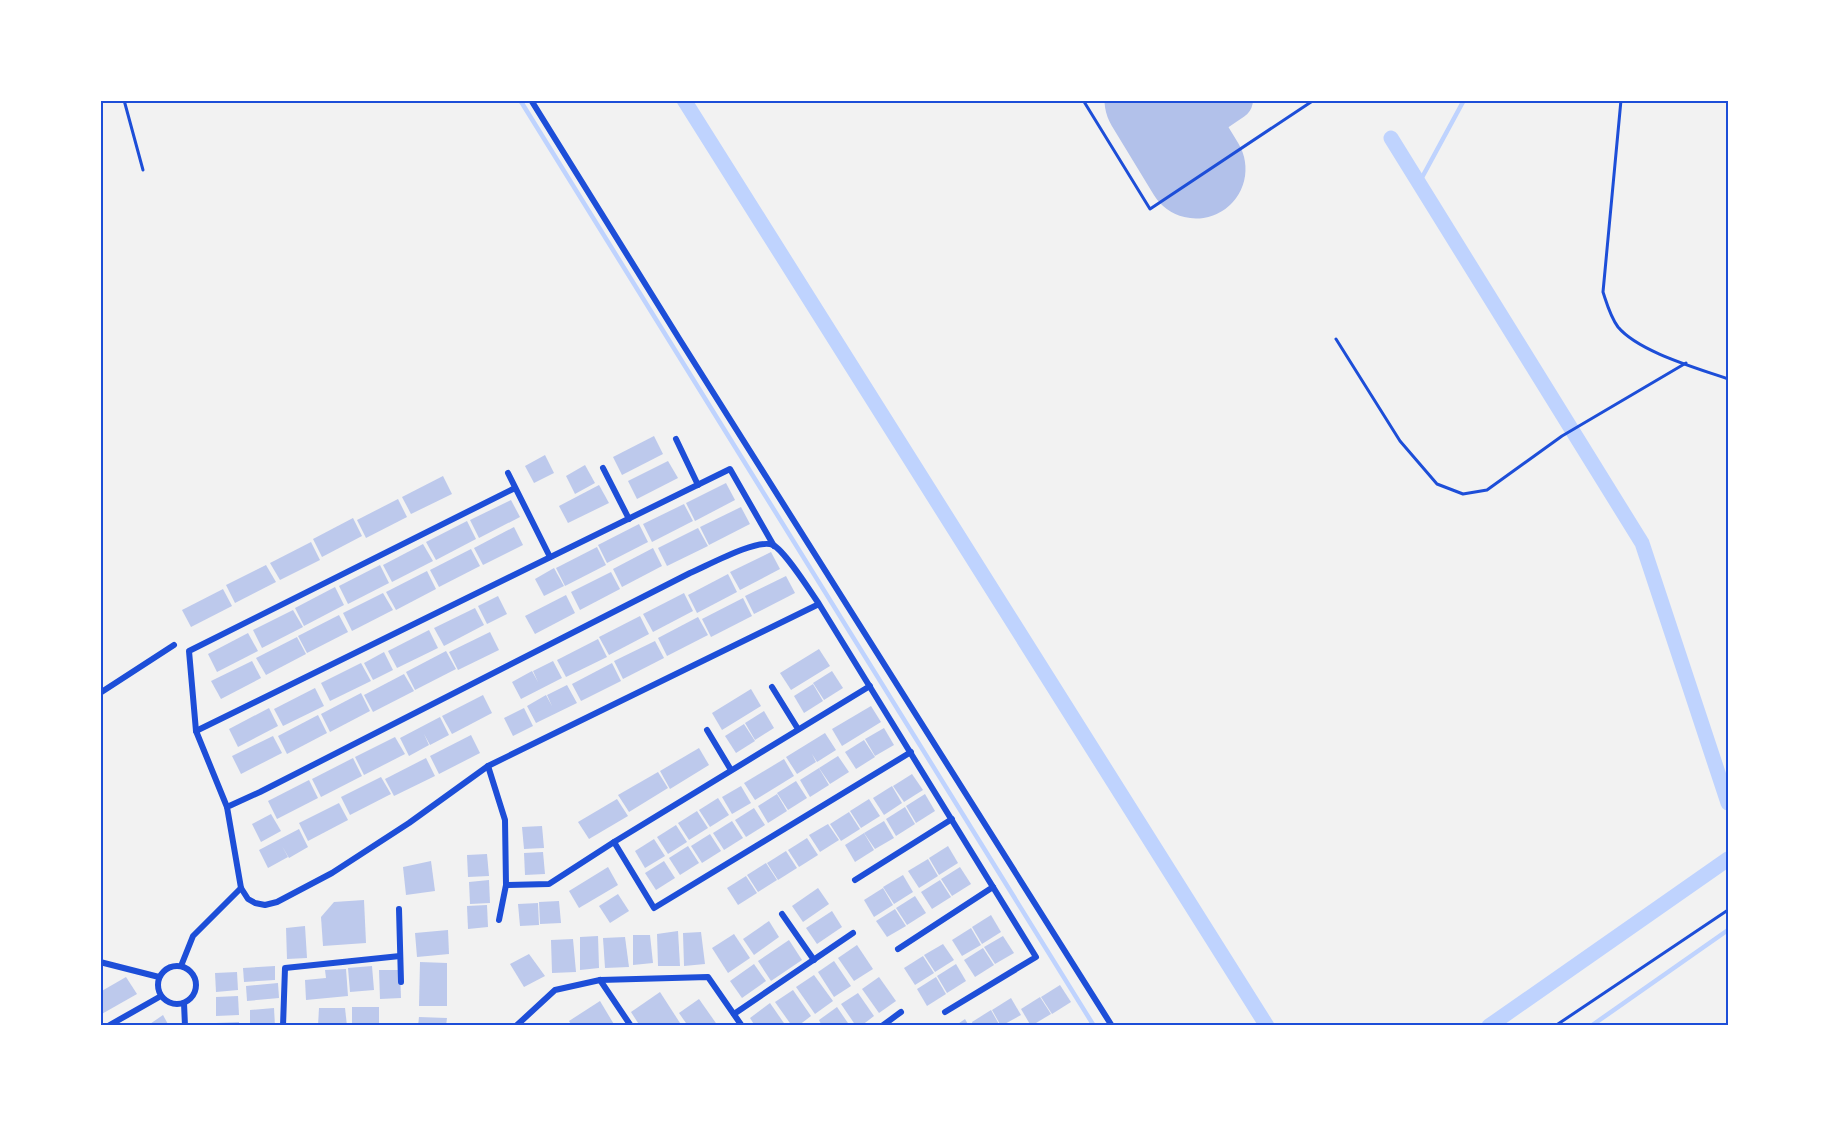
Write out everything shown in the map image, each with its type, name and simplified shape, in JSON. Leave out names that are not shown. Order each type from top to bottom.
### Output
[{"type":"street","points":[[531,100],[686,351],[1112,1026]]},
{"type":"street","points":[[676,439],[698,485]]},
{"type":"street","points":[[603,468],[628,519]]},
{"type":"street","points":[[196,731],[730,469],[774,546],[783,554],[819,604],[1036,957],[945,1012]]},
{"type":"street","points":[[508,473],[550,557]]},
{"type":"street","points":[[515,488],[189,651],[196,731],[226,807],[241,888],[255,903],[265,905],[277,902],[332,873],[409,824],[488,766],[819,604]]},
{"type":"street","points":[[226,807],[260,792],[690,573],[756,545],[774,546]]},
{"type":"street","points":[[100,693],[174,645]]},
{"type":"street","points":[[506,885],[549,884],[870,686]]},
{"type":"street","points":[[772,687],[798,729]]},
{"type":"street","points":[[707,730],[731,770]]},
{"type":"street","points":[[614,842],[654,908],[911,752]]},
{"type":"street","points":[[488,766],[505,820],[506,885],[499,920]]},
{"type":"street","points":[[855,880],[952,819]]},
{"type":"street","points":[[898,949],[993,887]]},
{"type":"street","points":[[181,966],[193,936],[241,888]]},
{"type":"street","points":[[399,909],[401,982]]},
{"type":"street","points":[[782,914],[814,960]]},
{"type":"street","points":[[734,1014],[853,933]]},
{"type":"street","points":[[283,1026],[285,968],[400,956]]},
{"type":"street","points":[[100,962],[159,977]]},
{"type":"street","points":[[181,966],[192,971],[197,983],[194,995],[184,1003],[171,1003],[161,996],[159,977],[168,968],[181,966]]},
{"type":"street","points":[[516,1026],[555,990],[600,980],[708,977],[742,1026]]},
{"type":"street","points":[[600,980],[631,1026]]},
{"type":"street","points":[[108,1026],[161,996]]},
{"type":"street","points":[[184,1003],[185,1026]]},
{"type":"street","points":[[882,1026],[901,1012]]},
{"type":"lane","points":[[124,100],[143,170]]},
{"type":"lane","points":[[1083,100],[1150,209],[1314,100]]},
{"type":"lane","points":[[1621,100],[1603,292],[1608,310],[1618,327],[1638,344],[1728,379]]},
{"type":"lane","points":[[1336,339],[1400,441],[1437,484],[1463,494],[1487,490],[1577,426],[1686,363]]},
{"type":"lane","points":[[1555,1026],[1728,910]]},
{"type":"building","points":[[654,436],[663,454],[622,475],[613,457]]},
{"type":"building","points":[[545,455],[554,473],[534,483],[525,466]]},
{"type":"building","points":[[668,461],[678,478],[637,499],[628,481]]},
{"type":"building","points":[[585,465],[595,483],[575,494],[566,476]]},
{"type":"building","points":[[443,476],[452,494],[411,514],[402,497]]},
{"type":"building","points":[[726,483],[735,500],[695,521],[686,503]]},
{"type":"building","points":[[599,485],[609,503],[568,523],[559,506]]},
{"type":"building","points":[[398,499],[407,517],[366,538],[357,520]]},
{"type":"building","points":[[511,500],[520,517],[479,538],[470,520]]},
{"type":"building","points":[[684,504],[693,521],[652,542],[643,524]]},
{"type":"building","points":[[741,507],[750,524],[709,545],[700,527]]},
{"type":"building","points":[[353,518],[362,536],[322,557],[313,539]]},
{"type":"building","points":[[467,521],[476,539],[436,560],[426,542]]},
{"type":"building","points":[[639,524],[648,542],[607,563],[598,545]]},
{"type":"building","points":[[514,527],[523,545],[483,565],[474,548]]},
{"type":"building","points":[[698,528],[708,546],[667,566],[658,548]]},
{"type":"building","points":[[311,542],[320,560],[280,580],[270,563]]},
{"type":"building","points":[[423,544],[433,561],[392,582],[383,565]]},
{"type":"building","points":[[597,547],[606,565],[565,586],[556,568]]},
{"type":"building","points":[[653,548],[662,566],[622,587],[613,569]]},
{"type":"building","points":[[471,549],[480,566],[439,587],[430,570]]},
{"type":"building","points":[[771,552],[780,569],[740,590],[730,572]]},
{"type":"building","points":[[266,565],[276,582],[235,603],[226,585]]},
{"type":"building","points":[[380,565],[389,583],[348,604],[339,586]]},
{"type":"building","points":[[554,568],[564,586],[544,596],[535,579]]},
{"type":"building","points":[[427,571],[436,589],[396,610],[386,592]]},
{"type":"building","points":[[611,572],[620,589],[580,610],[571,592]]},
{"type":"building","points":[[728,574],[737,592],[697,613],[688,595]]},
{"type":"building","points":[[786,576],[795,593],[754,614],[745,596]]},
{"type":"building","points":[[335,587],[344,605],[304,626],[295,608]]},
{"type":"building","points":[[223,589],[232,606],[191,627],[182,610]]},
{"type":"building","points":[[383,593],[393,610],[352,631],[343,613]]},
{"type":"building","points":[[684,593],[693,611],[653,632],[643,614]]},
{"type":"building","points":[[566,595],[575,613],[535,634],[525,616]]},
{"type":"building","points":[[498,596],[507,614],[487,624],[478,606]]},
{"type":"building","points":[[743,598],[752,616],[711,637],[702,619]]},
{"type":"building","points":[[475,608],[484,625],[444,646],[434,628]]},
{"type":"building","points":[[293,610],[303,627],[262,648],[253,630]]},
{"type":"building","points":[[339,615],[348,632],[307,653],[298,636]]},
{"type":"building","points":[[640,616],[649,634],[609,655],[599,637]]},
{"type":"building","points":[[698,617],[708,635],[667,656],[658,638]]},
{"type":"building","points":[[429,630],[438,648],[397,668],[388,651]]},
{"type":"building","points":[[490,632],[499,650],[458,670],[449,652]]},
{"type":"building","points":[[248,633],[258,651],[217,672],[208,654]]},
{"type":"building","points":[[297,637],[306,654],[266,675],[256,658]]},
{"type":"building","points":[[598,639],[607,657],[566,677],[557,660]]},
{"type":"building","points":[[655,641],[664,658],[623,679],[614,661]]},
{"type":"building","points":[[819,649],[830,666],[791,690],[780,673]]},
{"type":"building","points":[[446,651],[456,669],[415,690],[406,672]]},
{"type":"building","points":[[384,652],[393,670],[373,680],[364,663]]},
{"type":"building","points":[[252,661],[261,678],[221,699],[211,681]]},
{"type":"building","points":[[553,661],[562,678],[521,699],[512,682],[532,671],[538,682],[533,671]]},
{"type":"building","points":[[361,663],[371,681],[330,701],[321,683]]},
{"type":"building","points":[[612,663],[621,681],[581,701],[572,684]]},
{"type":"building","points":[[832,671],[843,688],[824,700],[813,683]]},
{"type":"building","points":[[404,674],[414,691],[373,712],[364,695]]},
{"type":"building","points":[[813,684],[823,701],[804,713],[794,696]]},
{"type":"building","points":[[567,685],[577,703],[536,723],[527,706],[546,695],[552,706],[547,695]]},
{"type":"building","points":[[315,688],[324,706],[283,726],[274,709]]},
{"type":"building","points":[[751,689],[761,706],[722,730],[712,713]]},
{"type":"building","points":[[361,693],[370,711],[330,732],[321,714]]},
{"type":"building","points":[[483,695],[492,713],[452,734],[442,716]]},
{"type":"building","points":[[871,706],[881,722],[842,746],[832,729]]},
{"type":"building","points":[[269,708],[278,726],[238,747],[229,729]]},
{"type":"building","points":[[524,708],[533,726],[513,736],[504,718]]},
{"type":"building","points":[[764,711],[774,728],[755,740],[745,723]]},
{"type":"building","points":[[318,715],[327,733],[287,754],[278,736]]},
{"type":"building","points":[[440,717],[449,735],[430,745],[424,734],[429,745],[409,756],[400,738]]},
{"type":"building","points":[[744,724],[755,741],[736,753],[725,736]]},
{"type":"building","points":[[884,728],[894,745],[875,756],[865,739]]},
{"type":"building","points":[[825,733],[836,750],[817,762],[812,754],[816,762],[797,774],[786,757]]},
{"type":"building","points":[[471,735],[480,753],[439,774],[430,756]]},
{"type":"building","points":[[273,736],[282,753],[241,774],[232,756]]},
{"type":"building","points":[[395,737],[405,754],[364,775],[355,757]]},
{"type":"building","points":[[864,740],[875,757],[856,769],[845,752]]},
{"type":"building","points":[[699,748],[709,765],[670,789],[660,771]]},
{"type":"building","points":[[838,756],[849,772],[830,784],[819,768]]},
{"type":"building","points":[[353,758],[362,776],[321,797],[312,779]]},
{"type":"building","points":[[426,758],[435,776],[394,796],[385,779]]},
{"type":"building","points":[[784,759],[794,776],[755,800],[744,783]]},
{"type":"building","points":[[819,768],[829,785],[810,797],[800,780]]},
{"type":"building","points":[[658,772],[668,788],[629,812],[618,795]]},
{"type":"building","points":[[912,774],[923,790],[904,802],[893,786]]},
{"type":"building","points":[[381,777],[391,794],[350,815],[341,797]]},
{"type":"building","points":[[309,780],[318,798],[277,819],[268,801]]},
{"type":"building","points":[[796,781],[807,798],[788,810],[777,793]]},
{"type":"building","points":[[741,786],[751,803],[732,814],[722,797]]},
{"type":"building","points":[[892,786],[902,803],[884,815],[873,798]]},
{"type":"building","points":[[777,794],[787,811],[768,823],[758,806]]},
{"type":"building","points":[[925,794],[935,811],[916,823],[906,806]]},
{"type":"building","points":[[718,798],[729,815],[710,827],[699,810]]},
{"type":"building","points":[[617,799],[628,816],[589,839],[578,822]]},
{"type":"building","points":[[869,799],[880,816],[861,828],[850,811]]},
{"type":"building","points":[[339,803],[348,820],[308,841],[299,823]]},
{"type":"building","points":[[905,807],[915,824],[896,836],[886,819]]},
{"type":"building","points":[[754,808],[765,825],[746,837],[735,820]]},
{"type":"building","points":[[697,811],[708,828],[689,840],[678,823]]},
{"type":"building","points":[[849,812],[860,829],[841,841],[830,824]]},
{"type":"building","points":[[271,814],[281,831],[261,842],[252,824]]},
{"type":"building","points":[[732,821],[743,838],[724,850],[713,833]]},
{"type":"building","points":[[884,821],[894,838],[875,849],[864,833]]},
{"type":"building","points":[[828,824],[839,840],[820,852],[809,835]]},
{"type":"building","points":[[676,825],[687,842],[668,854],[657,837]]},
{"type":"building","points":[[542,826],[544,848],[524,849],[522,827]]},
{"type":"building","points":[[299,829],[308,847],[289,858],[282,846],[288,857],[268,868],[259,850]]},
{"type":"building","points":[[864,833],[874,850],[855,862],[845,845]]},
{"type":"building","points":[[710,834],[721,851],[702,863],[691,846]]},
{"type":"building","points":[[807,838],[818,855],[799,867],[788,850]]},
{"type":"building","points":[[654,839],[665,856],[645,868],[635,851]]},
{"type":"building","points":[[688,846],[699,863],[680,875],[669,858]]},
{"type":"building","points":[[948,846],[958,863],[939,875],[929,858]]},
{"type":"building","points":[[786,851],[797,868],[778,880],[767,863]]},
{"type":"building","points":[[543,852],[545,874],[525,875],[524,853]]},
{"type":"building","points":[[487,854],[489,876],[468,877],[467,855]]},
{"type":"building","points":[[928,859],[938,876],[919,888],[908,871]]},
{"type":"building","points":[[431,861],[435,891],[406,895],[403,867]]},
{"type":"building","points":[[664,861],[675,878],[656,890],[645,873]]},
{"type":"building","points":[[766,863],[777,880],[758,892],[747,875]]},
{"type":"building","points":[[608,867],[618,885],[579,908],[569,891]]},
{"type":"building","points":[[960,867],[971,884],[952,896],[941,879]]},
{"type":"building","points":[[903,875],[913,892],[894,904],[883,887]]},
{"type":"building","points":[[746,876],[757,893],[738,905],[727,888]]},
{"type":"building","points":[[489,880],[490,903],[470,904],[469,882]]},
{"type":"building","points":[[940,880],[951,897],[932,909],[921,892]]},
{"type":"building","points":[[818,888],[829,904],[803,922],[792,906]]},
{"type":"building","points":[[883,888],[893,905],[874,917],[864,900]]},
{"type":"building","points":[[618,894],[629,911],[610,923],[599,906]]},
{"type":"building","points":[[915,896],[926,913],[907,925],[896,908]]},
{"type":"building","points":[[364,900],[366,943],[323,946],[321,917],[334,902]]},
{"type":"building","points":[[559,901],[561,923],[540,924],[539,902]]},
{"type":"building","points":[[538,903],[539,925],[520,926],[518,904]]},
{"type":"building","points":[[487,905],[488,927],[468,929],[467,906]]},
{"type":"building","points":[[895,909],[906,926],[887,937],[876,921]]},
{"type":"building","points":[[832,911],[842,927],[817,944],[806,928]]},
{"type":"building","points":[[991,915],[1001,932],[982,944],[972,927]]},
{"type":"building","points":[[769,921],[779,937],[754,955],[743,939]]},
{"type":"building","points":[[305,926],[307,958],[287,959],[286,928]]},
{"type":"building","points":[[971,928],[981,945],[962,956],[952,940]]},
{"type":"building","points":[[448,930],[449,954],[417,957],[415,933]]},
{"type":"building","points":[[678,931],[680,966],[658,966],[657,934]]},
{"type":"building","points":[[701,932],[705,964],[684,966],[683,933]]},
{"type":"building","points":[[734,934],[750,958],[728,973],[712,948]]},
{"type":"building","points":[[633,935],[650,935],[653,963],[633,965]]},
{"type":"building","points":[[598,936],[599,968],[580,970],[580,937]]},
{"type":"building","points":[[1003,936],[1014,953],[995,964],[984,947]]},
{"type":"building","points":[[625,937],[629,967],[605,968],[603,938]]},
{"type":"building","points":[[573,939],[576,972],[552,973],[551,940]]},
{"type":"building","points":[[789,940],[802,960],[771,981],[758,961]]},
{"type":"building","points":[[943,944],[954,960],[935,972],[924,955]]},
{"type":"building","points":[[857,945],[873,969],[854,981],[838,958]]},
{"type":"building","points":[[983,948],[994,965],[975,977],[964,960]]},
{"type":"building","points":[[529,954],[545,976],[524,987],[510,964]]},
{"type":"building","points":[[923,956],[934,973],[915,985],[904,968]]},
{"type":"building","points":[[834,961],[851,986],[834,997],[818,972]]},
{"type":"building","points":[[420,962],[447,963],[447,1006],[419,1006]]},
{"type":"building","points":[[754,964],[766,981],[742,998],[730,981]]},
{"type":"building","points":[[956,964],[966,981],[947,993],[937,976]]},
{"type":"building","points":[[275,966],[275,980],[244,982],[243,968]]},
{"type":"building","points":[[372,966],[374,990],[350,992],[348,968]]},
{"type":"building","points":[[346,969],[348,996],[306,1000],[305,980],[326,978],[325,970]]},
{"type":"building","points":[[379,970],[400,970],[401,998],[380,999]]},
{"type":"building","points":[[237,972],[238,990],[216,992],[215,973]]},
{"type":"building","points":[[814,975],[833,1001],[815,1014],[796,987]]},
{"type":"building","points":[[126,977],[137,994],[100,1015],[100,992]]},
{"type":"building","points":[[879,977],[896,1001],[879,1013],[862,989]]},
{"type":"building","points":[[936,977],[946,994],[927,1006],[917,989]]},
{"type":"building","points":[[278,983],[279,998],[247,1001],[246,986]]},
{"type":"building","points":[[1060,985],[1071,1002],[1052,1014],[1041,997]]},
{"type":"building","points":[[793,990],[811,1016],[798,1026],[792,1026],[775,1002]]},
{"type":"building","points":[[660,992],[680,1023],[675,1026],[640,1026],[631,1012]]},
{"type":"building","points":[[858,993],[874,1016],[861,1026],[856,1026],[841,1004]]},
{"type":"building","points":[[238,996],[239,1015],[216,1016],[216,997]]},
{"type":"building","points":[[1040,997],[1051,1014],[1031,1026],[1021,1009]]},
{"type":"building","points":[[1011,998],[1021,1015],[1001,1026],[992,1010]]},
{"type":"building","points":[[699,999],[718,1026],[688,1026],[679,1013]]},
{"type":"building","points":[[600,1001],[615,1026],[572,1026],[569,1021]]},
{"type":"building","points":[[770,1003],[786,1026],[755,1026],[750,1018]]},
{"type":"building","points":[[352,1007],[379,1007],[379,1026],[352,1026]]},
{"type":"building","points":[[837,1007],[850,1026],[822,1026],[819,1020]]},
{"type":"building","points":[[274,1008],[275,1026],[250,1026],[250,1010]]},
{"type":"building","points":[[319,1008],[345,1008],[347,1026],[318,1026]]},
{"type":"building","points":[[991,1010],[1000,1026],[973,1026],[972,1022]]},
{"type":"building","points":[[163,1015],[169,1026],[147,1026]]},
{"type":"building","points":[[419,1017],[447,1018],[446,1026],[418,1026]]},
{"type":"building","points":[[965,1019],[969,1026],[955,1026]]},
{"type":"building","points":[[239,1022],[239,1026],[216,1026],[216,1023]]},
{"type":"waterway","points":[[520,100],[1094,1026]]},
{"type":"waterway","points":[[684,100],[1267,1026]]},
{"type":"waterway","points":[[1419,183],[1464,100]]},
{"type":"waterway","points":[[1391,138],[1642,543],[1728,803]]},
{"type":"waterway","points":[[1489,1026],[1728,859]]},
{"type":"waterway","points":[[1591,1026],[1728,930]]},
{"type":"taxiway","points":[[1177,138],[1233,100]]},
{"type":"runway","points":[[1154,100],[1196,169]]}]
